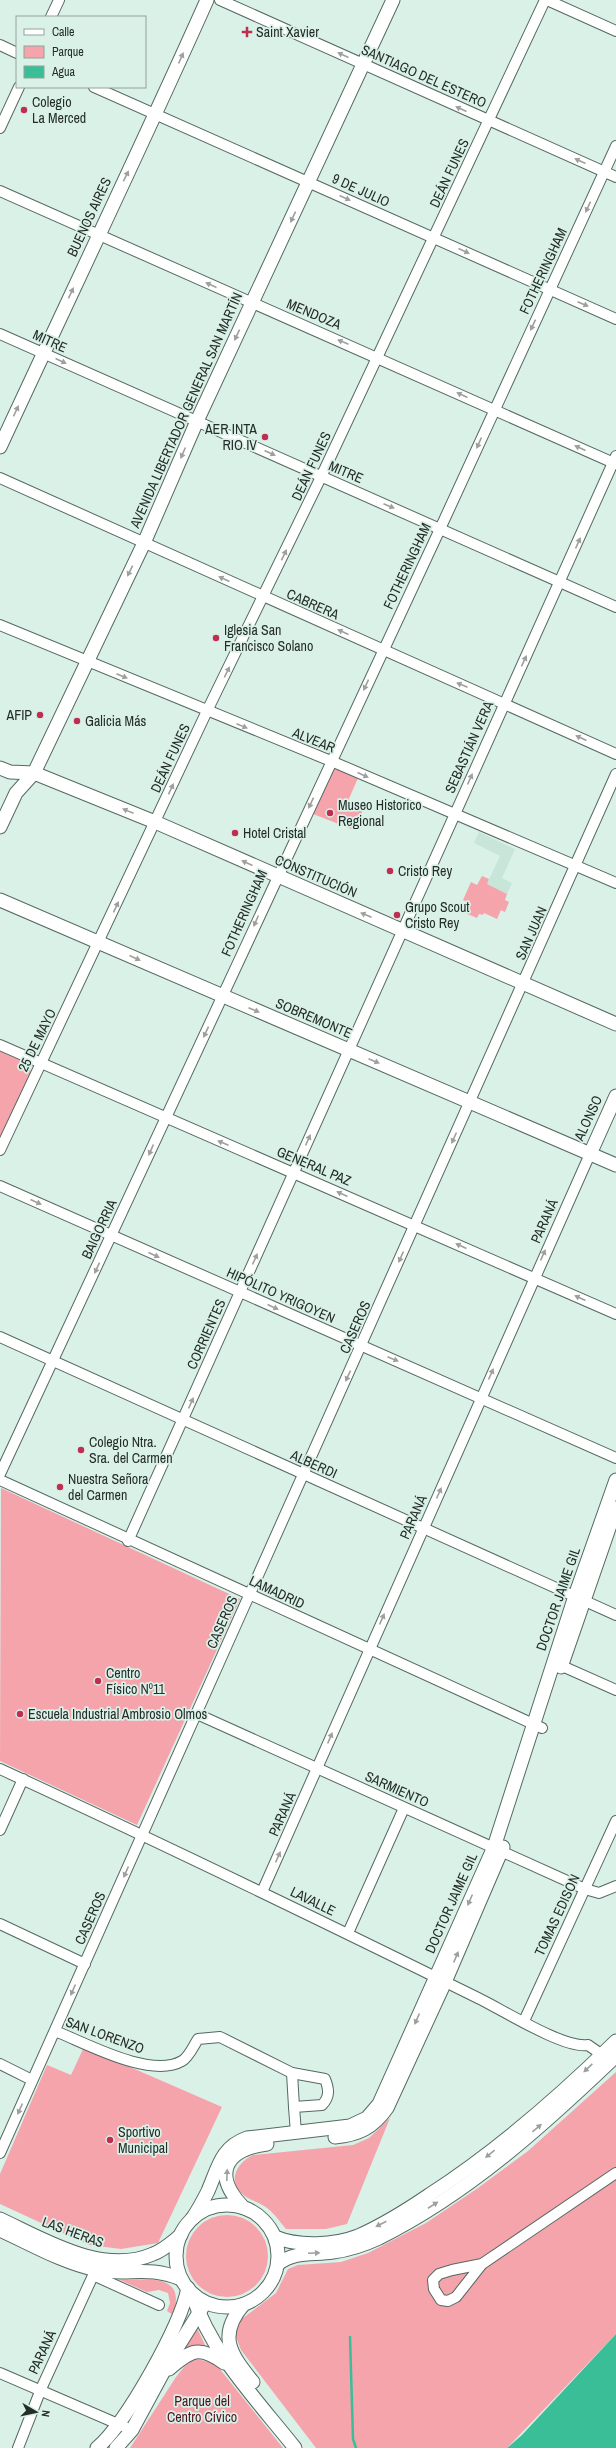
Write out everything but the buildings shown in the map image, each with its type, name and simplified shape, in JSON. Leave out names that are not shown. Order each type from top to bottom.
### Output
[{"type":"main road","name":"BUENOS AIRES","points":[[0,447],[98,234],[156,115],[207,0]]},
{"type":"main road","name":"AVENIDA LIBERTADOR GENERAL SAN MARTÍN","points":[[0,827],[16,793],[34,773],[86,661],[144,543],[252,303],[310,182],[393,0]]},
{"type":"main road","name":"CONSTITUCIÓN","points":[[0,768],[10,772],[34,773],[155,822],[402,930],[523,985],[616,1024]]},
{"type":"main road","name":"SOBREMONTE","points":[[0,900],[616,1165]]},
{"type":"main road","name":"ALONSO","points":[[590,1154],[616,1096]]},
{"type":"main road","name":"DOCTOR JAIME GIL","points":[[244,2208],[234,2197],[226,2179],[228,2165],[234,2155],[251,2146],[352,2135],[373,2125],[387,2108],[498,1849],[579,1598],[612,1516],[616,1480]]},
{"type":"main road","name":"DOCTOR JAIME GIL","points":[[538,1726],[562,1666],[579,1598]]},
{"type":"main road","name":"DOCTOR JAIME GIL","points":[[192,2219],[207,2192],[218,2162],[227,2149],[246,2138],[296,2133],[358,2124],[374,2111],[379,2104],[441,1979]]},
{"type":"main road","points":[[278,2264],[296,2254],[331,2252],[361,2246],[398,2227],[493,2165],[548,2119],[611,2059],[616,2041]]},
{"type":"main road","points":[[275,2238],[293,2243],[344,2240],[358,2236],[393,2218],[487,2156],[541,2111],[611,2059]]},
{"type":"main road","points":[[202,2308],[228,2308],[244,2304],[262,2294],[272,2280],[278,2264],[275,2238],[263,2220],[244,2208],[231,2205],[217,2206],[204,2211],[192,2219],[181,2235],[177,2249],[177,2264],[187,2287],[202,2308],[231,2367]]},
{"type":"main road","name":"LAS HERAS","points":[[0,2219],[71,2251],[99,2260],[124,2260],[153,2254],[181,2235]]},
{"type":"main road","name":"LAS HERAS","points":[[0,2230],[69,2262],[95,2272],[152,2270],[163,2272],[187,2287]]},
{"type":"main road","points":[[97,2448],[120,2424],[181,2313],[187,2287]]},
{"type":"main road","points":[[244,2304],[231,2322],[228,2339],[246,2380],[295,2448]]},
{"type":"main road","points":[[116,2448],[132,2430],[163,2373],[202,2308]]},
{"type":"main road","points":[[163,2373],[182,2358],[195,2351],[210,2353],[231,2367],[246,2380],[305,2448]]},
{"type":"street","points":[[52,16],[60,0]]},
{"type":"street","name":"SANTIAGO DEL ESTERO","points":[[220,0],[616,177]]},
{"type":"street","points":[[546,0],[616,31]]},
{"type":"street","name":"DEÁN FUNES","points":[[100,942],[207,711],[264,597],[546,0]]},
{"type":"street","points":[[0,45],[16,52]]},
{"type":"street","points":[[0,128],[19,88]]},
{"type":"street","name":"9 DE JULIO","points":[[96,88],[616,319]]},
{"type":"street","name":"FOTHERINGHAM","points":[[222,996],[276,876],[440,528],[616,146]]},
{"type":"street","name":"MENDOZA","points":[[0,191],[494,410],[615,461]]},
{"type":"street","name":"MITRE","points":[[0,334],[321,477],[561,581],[616,607]]},
{"type":"street","name":"SEBASTIÁN VERA","points":[[349,1051],[504,703],[615,461]]},
{"type":"street","name":"CABRERA","points":[[0,478],[616,754]]},
{"type":"street","name":"ALVEAR","points":[[0,626],[331,761],[454,815],[616,883]]},
{"type":"street","name":"SAN JUAN","points":[[470,1103],[616,774]]},
{"type":"street","name":"25 DE MAYO","points":[[0,1150],[100,942]]},
{"type":"street","name":"BAIGORRIA","points":[[0,1474],[112,1236],[222,996]]},
{"type":"street","name":"GENERAL PAZ","points":[[0,1045],[616,1314]]},
{"type":"street","name":"CORRIENTES","points":[[128,1541],[349,1051]]},
{"type":"street","name":"CASEROS","points":[[0,2154],[470,1103]]},
{"type":"street","name":"PARANÁ","points":[[262,1892],[533,1278],[590,1154]]},
{"type":"street","name":"HIPÓLITO YRIGOYEN","points":[[0,1186],[240,1293],[481,1397],[616,1458]]},
{"type":"street","name":"ALBERDI","points":[[0,1338],[616,1615]]},
{"type":"street","name":"LAMADRID","points":[[0,1480],[128,1541],[538,1726]]},
{"type":"street","points":[[562,1666],[616,1690]]},
{"type":"street","name":"SARMIENTO","points":[[198,1714],[585,1889],[599,1893],[616,1886]]},
{"type":"street","name":"LAVALLE","points":[[0,1769],[348,1933],[524,2021],[539,2031],[579,2046],[588,2045],[611,2059]]},
{"type":"street","points":[[0,1830],[23,1779]]},
{"type":"street","points":[[348,1933],[404,1808]]},
{"type":"street","name":"TOMAS EDISON","points":[[524,2021],[616,1821]]},
{"type":"street","points":[[0,1924],[85,1964]]},
{"type":"street","name":"SAN LORENZO","points":[[55,2031],[134,2062],[152,2066],[171,2066],[184,2060],[198,2039],[220,2037],[292,2073],[326,2080],[329,2088],[327,2100],[322,2105],[294,2107]]},
{"type":"street","points":[[0,2064],[32,2080]]},
{"type":"street","points":[[292,2073],[296,2133]]},
{"type":"street","points":[[482,2264],[439,2274],[434,2280],[434,2285],[441,2300],[448,2301],[456,2297],[482,2264],[616,2173]]},
{"type":"street","name":"PARANÁ","points":[[18,2448],[41,2389],[95,2272]]},
{"type":"street","name":"LAS HERAS","points":[[95,2272],[159,2305]]},
{"type":"street","points":[[0,2373],[41,2389],[132,2430]]},
{"type":"shaded area","points":[[479,832],[515,849],[502,878],[512,883],[507,894],[487,884],[500,856],[474,843]]},
{"type":"green space","points":[[334,767],[358,778],[348,801],[364,808],[354,830],[313,814]]},
{"type":"green space","points":[[482,876],[489,879],[487,884],[507,894],[505,900],[509,902],[505,912],[501,910],[497,919],[484,913],[483,915],[479,914],[477,918],[465,913],[469,903],[463,900],[471,882],[477,885]]},
{"type":"green space","points":[[0,1049],[15,1055],[24,1061],[30,1069],[31,1074],[0,1141]]},
{"type":"green space","name":"Centro Físico Nº11","points":[[1,1488],[240,1599],[137,1825],[0,1761]]},
{"type":"green space","name":"Sportivo Municipal","points":[[84,2047],[222,2107],[158,2243],[121,2249],[89,2245],[0,2204],[0,2174],[47,2065],[71,2075]]},
{"type":"green space","points":[[616,2072],[616,2334],[507,2448],[316,2448],[241,2350],[235,2334],[239,2321],[276,2293],[288,2269],[298,2265],[341,2262],[368,2253],[426,2223],[478,2188],[528,2151]]},
{"type":"green space","points":[[390,2118],[347,2224],[326,2229],[286,2229],[270,2210],[245,2196],[239,2191],[236,2185],[235,2179],[238,2168],[253,2155],[353,2145],[369,2138]]},
{"type":"green space","points":[[227,2215],[243,2218],[256,2227],[265,2240],[268,2256],[265,2272],[256,2285],[243,2294],[227,2297],[211,2294],[198,2285],[189,2272],[186,2256],[189,2240],[198,2227],[211,2218]]},
{"type":"green space","points":[[120,2280],[153,2280],[162,2281],[170,2285],[175,2291],[176,2301],[173,2315],[167,2311],[170,2303],[168,2293],[159,2290],[147,2292]]},
{"type":"green space","points":[[197,2328],[206,2347],[186,2347]]},
{"type":"green space","name":"Parque del Centro Cívico","points":[[196,2359],[215,2363],[283,2448],[130,2448],[176,2377],[188,2362]]},
{"type":"water","points":[[616,2334],[616,2448],[507,2448],[522,2435]]},
{"type":"waterway","points":[[350,2337],[353,2439],[356,2448]]},
{"type":"place","name":"Saint Xavier","points":[[247,32]]},
{"type":"place","name":"Colegio La Merced","points":[[24,110]]},
{"type":"place","name":"AER INTA RIO IV","points":[[265,437]]},
{"type":"place","name":"Iglesia San Francisco Solano","points":[[216,638]]},
{"type":"place","name":"AFIP","points":[[40,715]]},
{"type":"place","name":"Galicia Más","points":[[77,721]]},
{"type":"place","name":"Museo Historico Regional","points":[[330,813]]},
{"type":"place","name":"Hotel Cristal","points":[[235,833]]},
{"type":"place","name":"Cristo Rey","points":[[390,871]]},
{"type":"place","name":"Grupo Scout Cristo Rey","points":[[397,915]]},
{"type":"place","name":"Colegio Ntra. Sra. del Carmen","points":[[81,1450]]},
{"type":"place","name":"Nuestra Señora del Carmen","points":[[60,1487]]},
{"type":"place","name":"Centro Físico Nº11","points":[[98,1681]]},
{"type":"place","name":"Escuela Industrial Ambrosio Olmos","points":[[20,1714]]},
{"type":"place","name":"Sportivo Municipal","points":[[110,2140]]}]
